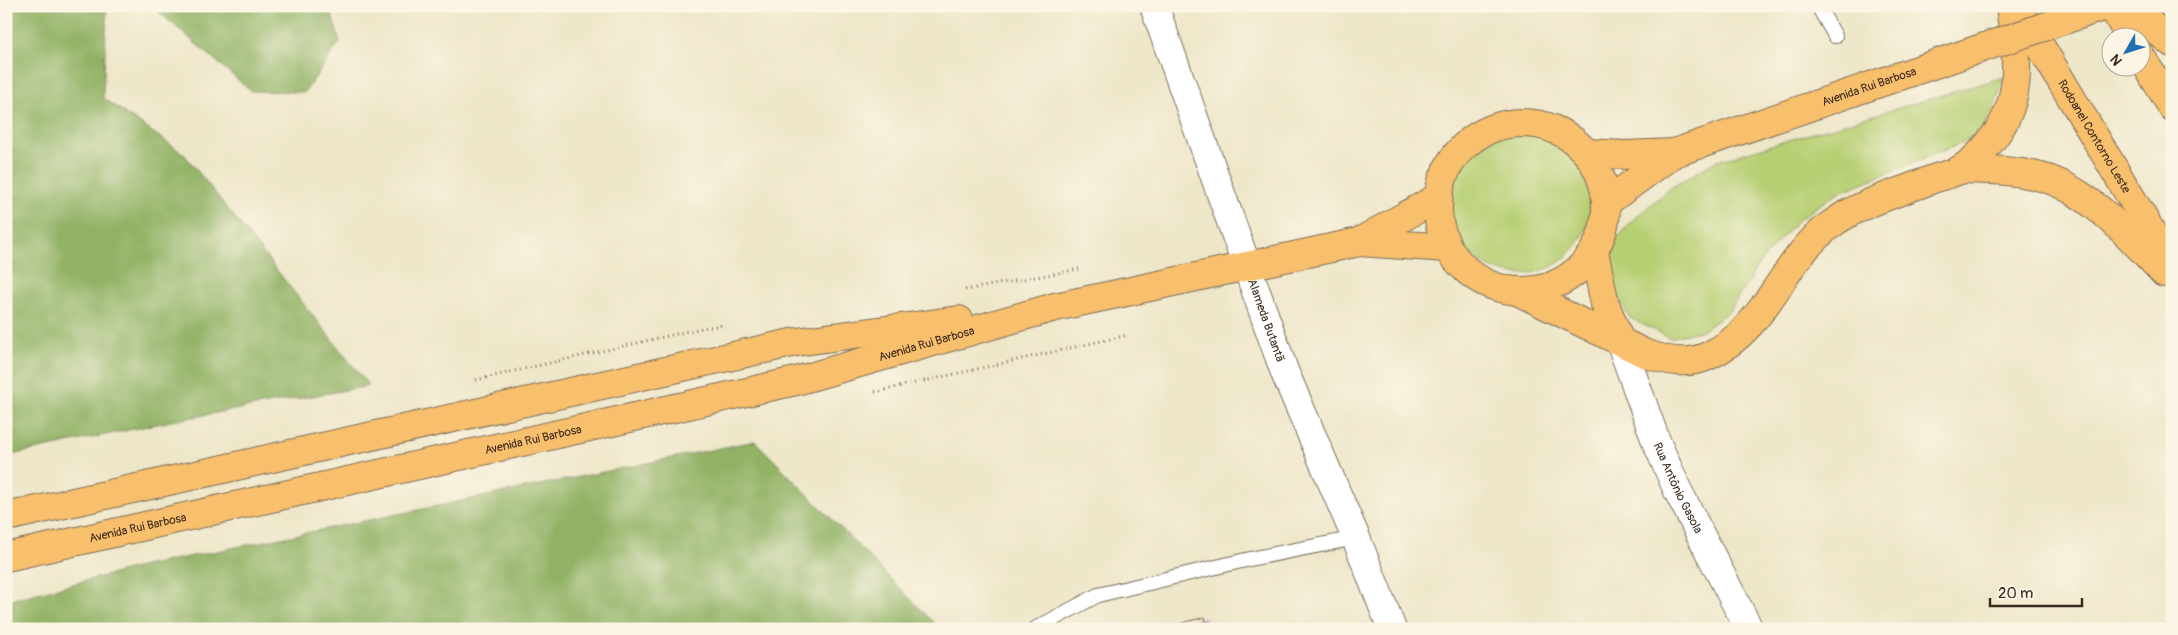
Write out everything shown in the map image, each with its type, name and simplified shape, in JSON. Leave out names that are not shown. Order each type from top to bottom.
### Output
[{"type":"main road","points":[[1518,292],[1540,290],[1562,282],[1580,269],[1594,251],[1604,228],[1607,202],[1602,176],[1588,153],[1566,134],[1540,123],[1512,122],[1484,130],[1461,147],[1445,171],[1437,198],[1439,224],[1448,248],[1466,270],[1490,285],[1518,292],[1644,353],[1664,360],[1686,363],[1709,356],[1734,342],[1756,321],[1807,246],[1830,225],[1861,206],[1961,169],[1989,144],[2003,124],[2014,95],[2018,63],[2010,6]]},
{"type":"main road","name":"Rodoanel Contorno Leste","points":[[2017,6],[2172,266]]},
{"type":"main road","name":"Avenida Rui Barbosa","points":[[1588,153],[1625,155],[1674,153],[2105,6]]},
{"type":"main road","points":[[2112,6],[2124,28]]},
{"type":"main road","points":[[2135,6],[2172,43]]},
{"type":"main road","points":[[2150,71],[2172,107]]},
{"type":"main road","name":"Avenida Rui Barbosa","points":[[1607,202],[1674,153]]},
{"type":"main road","points":[[1961,169],[2012,171],[2043,177],[2077,192],[2141,249],[2172,281]]},
{"type":"main road","name":"Avenida Rui Barbosa","points":[[1359,242],[1437,198]]},
{"type":"main road","name":"Avenida Rui Barbosa","points":[[6,557],[796,381],[1055,307],[1246,266],[1359,242],[1448,248]]},
{"type":"main road","points":[[1594,251],[1604,304],[1620,341]]},
{"type":"main road","name":"Avenida Rui Barbosa","points":[[6,517],[796,342],[1055,307]]},
{"type":"street","name":"Alameda Butantã","points":[[1154,6],[1285,373],[1356,538],[1392,629]]},
{"type":"street","name":"Rua Antônio Gasola","points":[[1620,341],[1656,441],[1678,491],[1749,629]]},
{"type":"lane","points":[[1818,6],[1835,36]]},
{"type":"lane","points":[[1035,629],[1098,596],[1250,559],[1356,538]]},
{"type":"green space","points":[[6,6],[107,6],[103,98],[184,154],[369,386],[171,421],[6,456]]},
{"type":"green space","points":[[152,6],[329,6],[340,42],[305,92],[251,91]]},
{"type":"green space","points":[[2004,77],[1995,106],[1982,129],[1960,144],[1835,194],[1797,221],[1760,262],[1730,310],[1703,330],[1670,338],[1630,318],[1612,286],[1610,247],[1633,220],[1669,189],[1714,162]]},
{"type":"green space","points":[[1520,134],[1547,140],[1559,146],[1569,155],[1578,165],[1584,177],[1590,204],[1584,231],[1578,243],[1569,253],[1559,262],[1547,268],[1520,274],[1493,268],[1481,262],[1471,253],[1462,243],[1456,231],[1450,204],[1456,177],[1462,165],[1471,155],[1481,146],[1493,140]]},
{"type":"green space","points":[[755,441],[940,629],[6,629],[6,601],[144,566]]},
{"type":"building","points":[[1205,617],[1208,629],[1163,629],[1163,628]]}]
